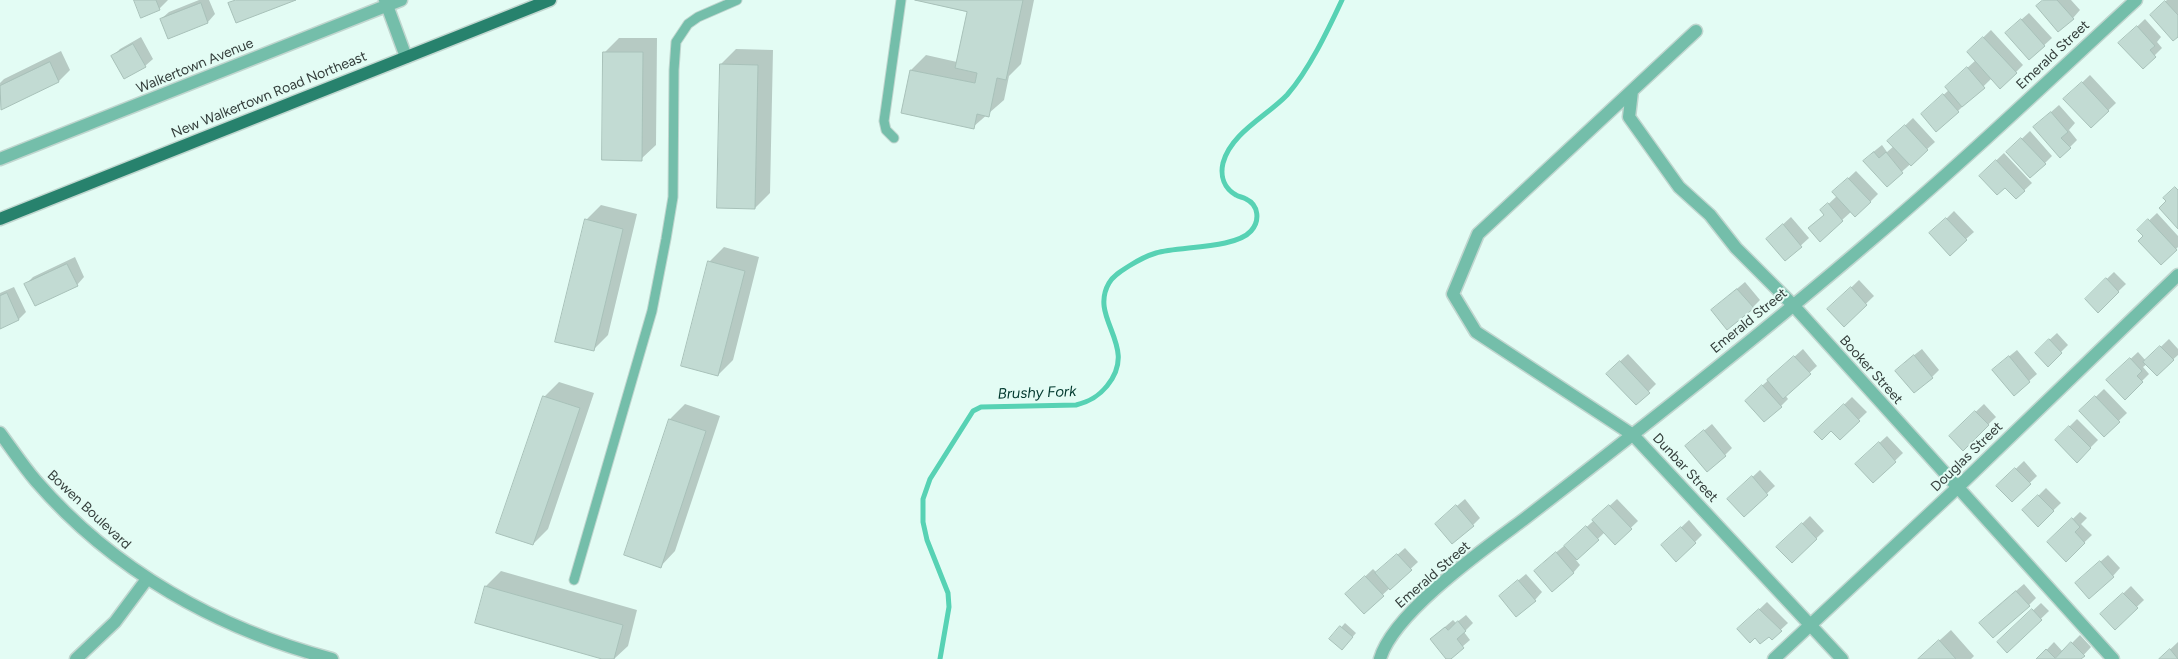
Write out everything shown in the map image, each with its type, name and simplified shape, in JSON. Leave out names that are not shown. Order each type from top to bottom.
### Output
[{"type":"main road","name":"New Walkertown Road Northeast","points":[[0,219],[550,0]]},
{"type":"street","name":"Walkertown Avenue","points":[[0,159],[387,3],[401,0]]},
{"type":"street","name":"Emerald Street","points":[[1380,659],[1390,636],[1404,619],[1433,592],[1506,532],[1633,435],[1793,305],[1930,189],[2136,0]]},
{"type":"street","points":[[387,3],[406,57]]},
{"type":"street","points":[[1632,91],[1696,31]]},
{"type":"street","name":"Booker Street","points":[[1632,91],[1629,117],[1679,188],[1710,216],[1736,248],[1793,305],[2113,659]]},
{"type":"street","name":"Dunbar Street","points":[[1632,91],[1478,234],[1453,294],[1476,332],[1633,435],[1842,659]]},
{"type":"street","name":"Douglas Street","points":[[1774,659],[1957,488],[2178,275]]},
{"type":"street","name":"Bowen Boulevard","points":[[0,432],[35,481],[60,507],[96,541],[147,579],[179,599],[248,632],[332,659]]},
{"type":"street","points":[[76,659],[115,622],[147,579]]},
{"type":"lane","points":[[574,580],[652,310],[666,239],[674,196],[674,70],[676,42],[688,24],[698,17],[737,0]]},
{"type":"lane","points":[[894,138],[886,130],[884,121],[901,0]]},
{"type":"building","points":[[134,0],[156,0],[160,10],[141,18]]},
{"type":"building","points":[[236,0],[296,0],[236,23],[228,3]]},
{"type":"building","points":[[915,0],[1023,0],[1006,80],[997,78],[989,117],[977,114],[974,129],[901,113],[910,70],[975,83],[977,73],[955,68],[967,12]]},
{"type":"building","points":[[2043,0],[2057,0],[2074,19],[2058,32],[2036,6]]},
{"type":"building","points":[[2165,1],[2178,15],[2178,37],[2173,41],[2150,15]]},
{"type":"building","points":[[201,3],[208,23],[168,39],[160,19]]},
{"type":"building","points":[[2021,19],[2045,46],[2029,60],[2005,33]]},
{"type":"building","points":[[2137,26],[2155,46],[2150,50],[2156,57],[2143,69],[2118,43]]},
{"type":"building","points":[[1983,37],[2017,73],[2000,89],[1967,52]]},
{"type":"building","points":[[133,44],[146,67],[124,79],[111,56]]},
{"type":"building","points":[[603,52],[643,52],[642,161],[602,160]]},
{"type":"building","points":[[50,62],[59,82],[1,110],[0,86]]},
{"type":"building","points":[[720,64],[758,65],[755,209],[717,208]]},
{"type":"building","points":[[1967,67],[1985,88],[1962,107],[1945,87]]},
{"type":"building","points":[[2082,82],[2109,111],[2091,128],[2063,99]]},
{"type":"building","points":[[1943,94],[1959,112],[1936,132],[1921,114]]},
{"type":"building","points":[[2051,112],[2068,132],[2061,138],[2071,148],[2060,158],[2033,127]]},
{"type":"building","points":[[1905,125],[1928,150],[1911,166],[1887,141]]},
{"type":"building","points":[[2021,138],[2046,164],[2030,178],[2006,152]]},
{"type":"building","points":[[1874,152],[1879,158],[1886,152],[1903,173],[1887,187],[1863,161]]},
{"type":"building","points":[[1996,160],[2025,191],[2016,199],[2005,188],[1997,195],[1979,176]]},
{"type":"building","points":[[1848,178],[1871,202],[1855,217],[1832,192]]},
{"type":"building","points":[[2175,187],[2178,190],[2178,229],[2159,208],[2166,201],[2163,198]]},
{"type":"building","points":[[1828,203],[1843,221],[1820,242],[1808,228],[1824,215],[1820,210]]},
{"type":"building","points":[[1946,218],[1967,240],[1950,256],[1929,233]]},
{"type":"building","points":[[585,219],[623,229],[594,351],[555,342]]},
{"type":"building","points":[[2148,219],[2177,250],[2161,265],[2138,241],[2143,236],[2137,230]]},
{"type":"building","points":[[1783,224],[1802,247],[1785,261],[1766,239]]},
{"type":"building","points":[[708,261],[745,271],[718,376],[681,366]]},
{"type":"building","points":[[67,264],[78,286],[35,306],[24,284]]},
{"type":"building","points":[[2106,278],[2119,292],[2098,313],[2085,299]]},
{"type":"building","points":[[1851,287],[1867,305],[1844,327],[1827,309]]},
{"type":"building","points":[[1737,289],[1754,308],[1727,330],[1711,310]]},
{"type":"building","points":[[7,293],[19,320],[0,329],[0,296]]},
{"type":"building","points":[[2049,339],[2062,353],[2048,367],[2035,353]]},
{"type":"building","points":[[2160,346],[2174,360],[2157,376],[2143,362]]},
{"type":"building","points":[[1914,355],[1933,378],[1914,393],[1895,371]]},
{"type":"building","points":[[1794,356],[1811,374],[1783,399],[1767,380]]},
{"type":"building","points":[[2009,356],[2030,382],[2014,396],[1992,370]]},
{"type":"building","points":[[2130,358],[2142,371],[2137,376],[2143,382],[2125,400],[2106,380]]},
{"type":"building","points":[[1620,361],[1650,393],[1636,405],[1606,374]]},
{"type":"building","points":[[1762,385],[1782,407],[1764,422],[1745,401]]},
{"type":"building","points":[[543,396],[580,408],[533,545],[496,533]]},
{"type":"building","points":[[2095,396],[2120,422],[2104,437],[2079,411]]},
{"type":"building","points":[[1844,404],[1860,421],[1840,440],[1831,431],[1822,440],[1814,432]]},
{"type":"building","points":[[1975,411],[1989,425],[1963,451],[1949,436]]},
{"type":"building","points":[[669,419],[706,431],[661,568],[624,555]]},
{"type":"building","points":[[2069,426],[2091,448],[2077,463],[2055,440]]},
{"type":"building","points":[[1704,430],[1726,456],[1707,472],[1685,446]]},
{"type":"building","points":[[1879,442],[1896,462],[1873,483],[1855,464]]},
{"type":"building","points":[[2015,468],[2031,484],[2012,502],[1996,486]]},
{"type":"building","points":[[1752,476],[1768,495],[1744,517],[1727,499]]},
{"type":"building","points":[[2038,495],[2054,511],[2038,527],[2022,510]]},
{"type":"building","points":[[1456,505],[1474,526],[1452,544],[1435,524]]},
{"type":"building","points":[[1609,505],[1632,529],[1615,545],[1592,520]]},
{"type":"building","points":[[2072,518],[2080,527],[2075,532],[2085,543],[2066,562],[2047,542]]},
{"type":"building","points":[[1802,523],[1817,539],[1792,563],[1776,547]]},
{"type":"building","points":[[1586,526],[1599,540],[1577,560],[1564,546]]},
{"type":"building","points":[[1681,527],[1696,543],[1676,562],[1661,545]]},
{"type":"building","points":[[1556,552],[1574,573],[1552,592],[1534,571]]},
{"type":"building","points":[[1397,554],[1412,570],[1390,590],[1375,573]]},
{"type":"building","points":[[2100,561],[2114,577],[2089,599],[2075,583]]},
{"type":"building","points":[[1365,576],[1384,596],[1364,614],[1345,594]]},
{"type":"building","points":[[1518,580],[1536,601],[1516,617],[1499,596]]},
{"type":"building","points":[[485,586],[623,625],[614,659],[602,659],[475,623]]},
{"type":"building","points":[[2016,591],[2030,606],[1993,638],[1979,623]]},
{"type":"building","points":[[2123,593],[2138,608],[2115,630],[2100,614]]},
{"type":"building","points":[[1759,609],[1782,631],[1772,640],[1769,637],[1760,644],[1755,638],[1750,643],[1737,629]]},
{"type":"building","points":[[2032,609],[2042,620],[2007,653],[1997,642]]},
{"type":"building","points":[[1458,621],[1466,631],[1457,639],[1464,648],[1451,659],[1446,659],[1430,639],[1445,627],[1448,630]]},
{"type":"building","points":[[1340,626],[1353,637],[1342,650],[1329,639]]},
{"type":"building","points":[[1939,640],[1956,659],[1918,659]]},
{"type":"building","points":[[2071,642],[2085,656],[2081,659],[2036,659],[2046,649],[2055,658]]},
{"type":"building","points":[[2170,649],[2178,659],[2159,659]]},
{"type":"waterway","name":"Brushy Fork","points":[[940,659],[949,607],[948,593],[927,540],[923,522],[923,499],[930,479],[973,411],[981,407],[1076,405],[1093,399],[1104,390],[1116,372],[1118,358],[1117,345],[1104,309],[1104,296],[1109,283],[1117,274],[1138,260],[1156,253],[1233,241],[1251,231],[1257,218],[1254,205],[1228,189],[1224,181],[1222,172],[1227,152],[1241,134],[1279,103],[1295,85],[1318,49],[1342,0]]}]
